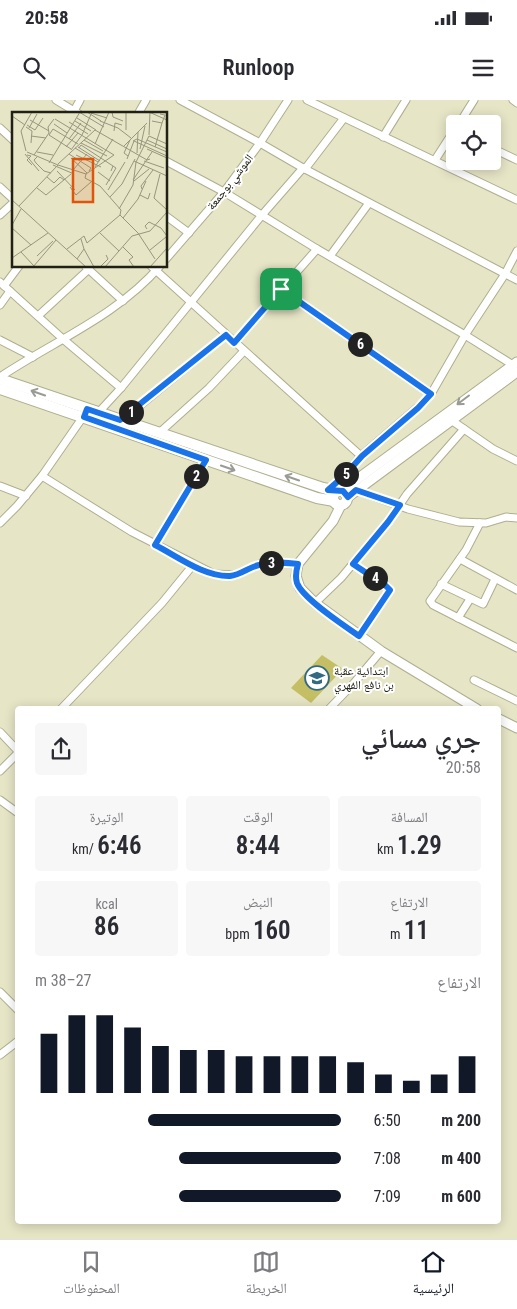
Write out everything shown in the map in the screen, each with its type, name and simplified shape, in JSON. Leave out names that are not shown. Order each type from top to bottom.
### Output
[{"type":"main road","points":[[0,378],[206,460],[321,499],[339,496]]},
{"type":"main road","points":[[0,389],[86,413],[98,413],[339,496]]},
{"type":"street","points":[[56,100],[77,112],[80,100]]},
{"type":"street","points":[[139,112],[146,100]]},
{"type":"street","points":[[180,100],[369,203],[517,280]]},
{"type":"street","name":"الموشي بوجمعة","points":[[168,257],[224,192],[260,143],[288,100]]},
{"type":"street","points":[[306,100],[517,200]]},
{"type":"street","points":[[383,137],[406,100]]},
{"type":"street","points":[[465,115],[474,100]]},
{"type":"street","points":[[513,100],[517,103]]},
{"type":"street","points":[[98,413],[121,388],[344,118]]},
{"type":"street","points":[[0,128],[12,139]]},
{"type":"street","points":[[435,160],[446,143]]},
{"type":"street","points":[[501,152],[517,160]]},
{"type":"street","points":[[168,162],[224,192],[516,366],[356,480],[339,496]]},
{"type":"street","points":[[0,187],[12,199]]},
{"type":"street","points":[[0,215],[12,203]]},
{"type":"street","points":[[330,256],[369,203]]},
{"type":"street","points":[[168,217],[189,233]]},
{"type":"street","points":[[234,343],[317,249]]},
{"type":"street","points":[[468,706],[381,651],[315,603],[304,593],[297,582],[296,576],[298,564],[333,521],[345,475],[362,456],[418,408],[431,394],[465,335],[505,274],[517,251]]},
{"type":"street","points":[[0,305],[5,286],[18,268]]},
{"type":"street","points":[[38,316],[87,268],[123,301]]},
{"type":"street","points":[[0,378],[85,327],[123,301],[156,268],[234,343],[362,456]]},
{"type":"street","points":[[5,286],[63,339],[121,388]]},
{"type":"street","points":[[281,289],[431,394]]},
{"type":"street","points":[[120,420],[226,335]]},
{"type":"street","points":[[0,340],[33,357]]},
{"type":"street","points":[[158,433],[202,394],[244,351]]},
{"type":"street","points":[[339,496],[356,490],[451,420],[487,388]]},
{"type":"street","points":[[0,523],[42,476],[86,413]]},
{"type":"street","points":[[451,420],[493,448],[517,461]]},
{"type":"street","points":[[315,603],[353,564],[464,429]]},
{"type":"street","points":[[155,545],[206,460]]},
{"type":"street","points":[[42,476],[155,545],[214,574],[230,576],[260,564],[278,562],[298,564]]},
{"type":"street","points":[[0,486],[26,496]]},
{"type":"street","points":[[356,490],[459,522],[480,523],[506,517],[517,518]]},
{"type":"street","points":[[480,523],[460,559],[431,598],[431,603],[517,648]]},
{"type":"street","points":[[460,559],[495,580],[517,590]]},
{"type":"street","points":[[353,564],[390,590],[359,636]]},
{"type":"street","points":[[64,706],[162,604],[193,565]]},
{"type":"street","points":[[441,584],[483,604],[495,580]]},
{"type":"street","points":[[458,618],[470,599]]},
{"type":"street","points":[[332,706],[381,651]]},
{"type":"street","points":[[474,680],[517,701]]},
{"type":"street","points":[[501,720],[517,728]]},
{"type":"street","points":[[0,732],[15,749]]},
{"type":"street","points":[[0,771],[15,755]]},
{"type":"street","points":[[0,800],[15,811]]},
{"type":"street","points":[[0,992],[15,1007]]},
{"type":"street","points":[[0,1055],[15,1043]]},
{"type":"shaded area","points":[[322,655],[343,669],[311,703],[291,688]]},
{"type":"place","name":"ابتدائية عقبة بن نافع الفهري","points":[[317,678]]},
{"type":"route","points":[[281,289],[431,394],[418,408],[362,456],[328,490],[343,491],[348,497],[356,490],[400,505],[353,564],[390,590],[359,636],[304,593],[297,582],[296,570],[298,564],[278,562],[260,564],[236,575],[214,574],[155,545],[206,460],[84,417],[87,409],[120,420],[167,385],[226,335],[234,343],[281,289]]}]
